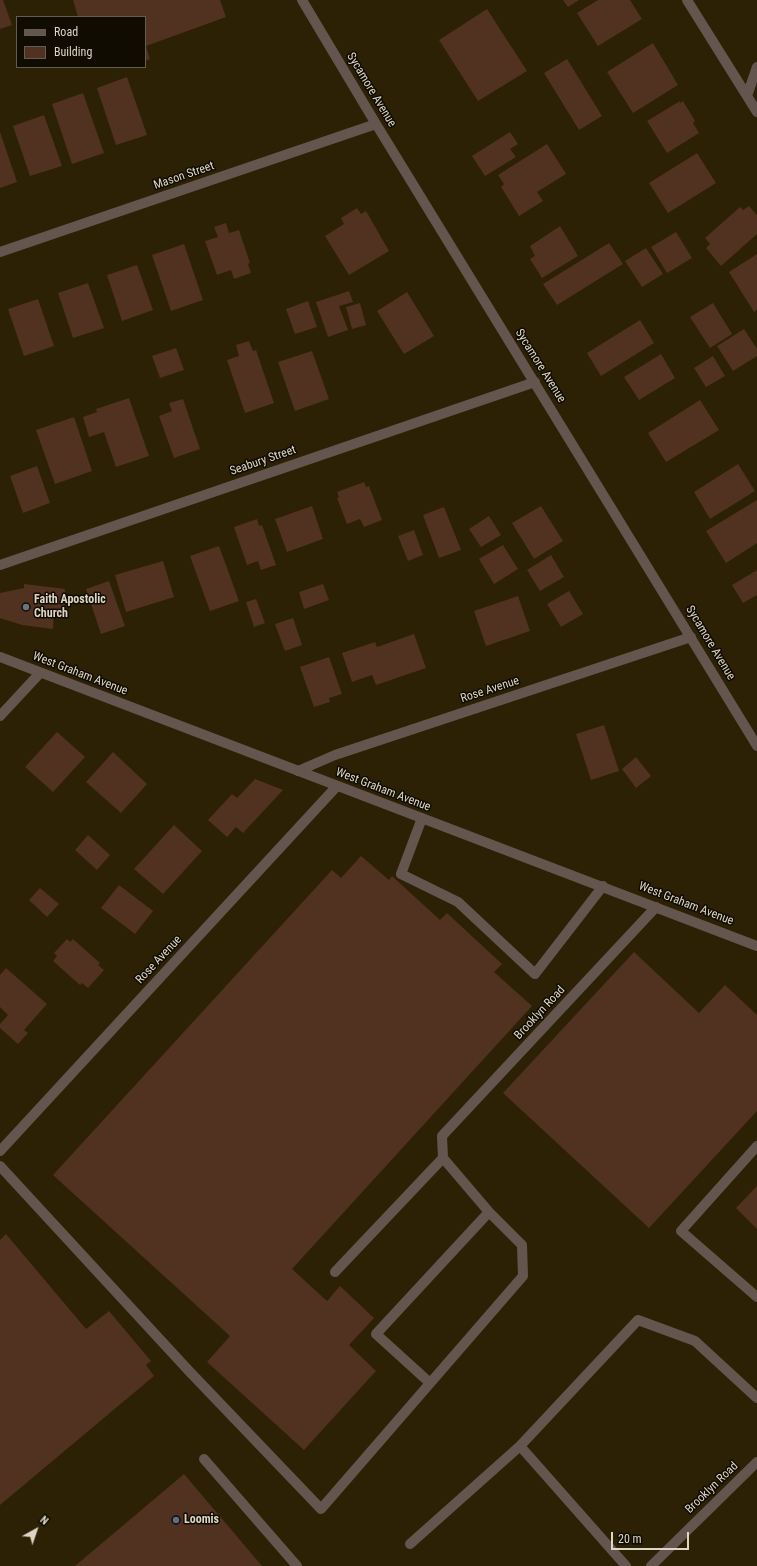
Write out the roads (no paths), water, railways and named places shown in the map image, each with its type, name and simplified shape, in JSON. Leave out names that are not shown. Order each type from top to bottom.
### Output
[{"type":"street","name":"Sycamore Avenue","points":[[302,0],[376,124],[757,746]]},
{"type":"street","points":[[687,0],[757,112]]},
{"type":"street","points":[[747,96],[757,67]]},
{"type":"street","name":"Mason Street","points":[[0,252],[376,124]]},
{"type":"street","name":"Seabury Street","points":[[0,565],[535,382]]},
{"type":"street","name":"Rose Avenue","points":[[298,772],[335,755],[691,637]]},
{"type":"street","name":"West Graham Avenue","points":[[0,657],[298,772],[757,945]]},
{"type":"street","points":[[0,716],[40,673]]},
{"type":"street","name":"Rose Avenue","points":[[0,1151],[336,786]]},
{"type":"street","points":[[422,818],[401,874],[458,902],[535,974],[603,886]]},
{"type":"street","name":"Brooklyn Road","points":[[443,1158],[442,1136],[656,907]]},
{"type":"street","points":[[757,1146],[681,1231],[757,1297]]},
{"type":"street","points":[[0,1166],[189,1370],[321,1509],[523,1276],[522,1245],[489,1212],[443,1158],[335,1272]]},
{"type":"street","points":[[430,1383],[376,1334],[489,1212]]},
{"type":"street","points":[[410,1544],[520,1446],[638,1320],[695,1341],[757,1398]]},
{"type":"street","points":[[520,1446],[626,1566]]},
{"type":"street","points":[[204,1459],[297,1566]]},
{"type":"street","name":"Brooklyn Road","points":[[651,1566],[757,1462]]},
{"type":"place","name":"Faith Apostolic Church","points":[[26,607]]},
{"type":"place","name":"Loomis","points":[[176,1520]]}]
